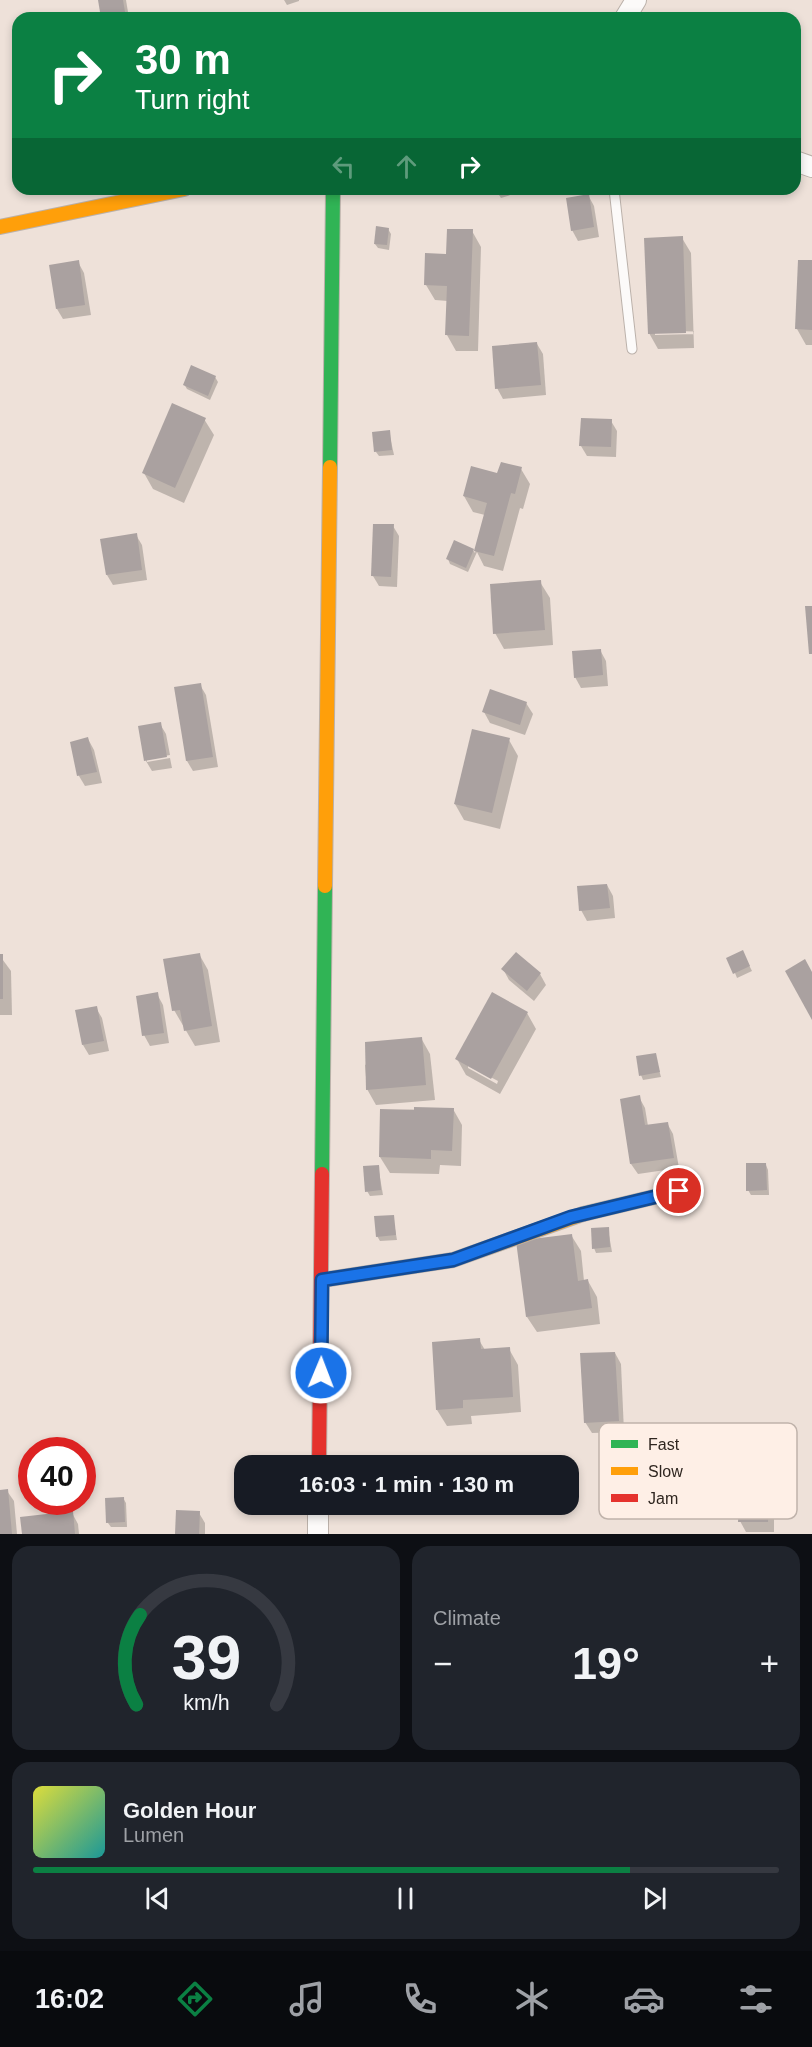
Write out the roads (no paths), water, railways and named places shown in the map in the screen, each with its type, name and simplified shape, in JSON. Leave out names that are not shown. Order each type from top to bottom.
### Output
[{"type":"street","points":[[0,227],[155,195]]},
{"type":"street","points":[[319,1455],[333,195]]},
{"type":"street","points":[[322,1280],[453,1260],[571,1217],[679,1191]]},
{"type":"street","points":[[318,1515],[318,1534]]},
{"type":"lane","points":[[615,195],[632,349]]}]
